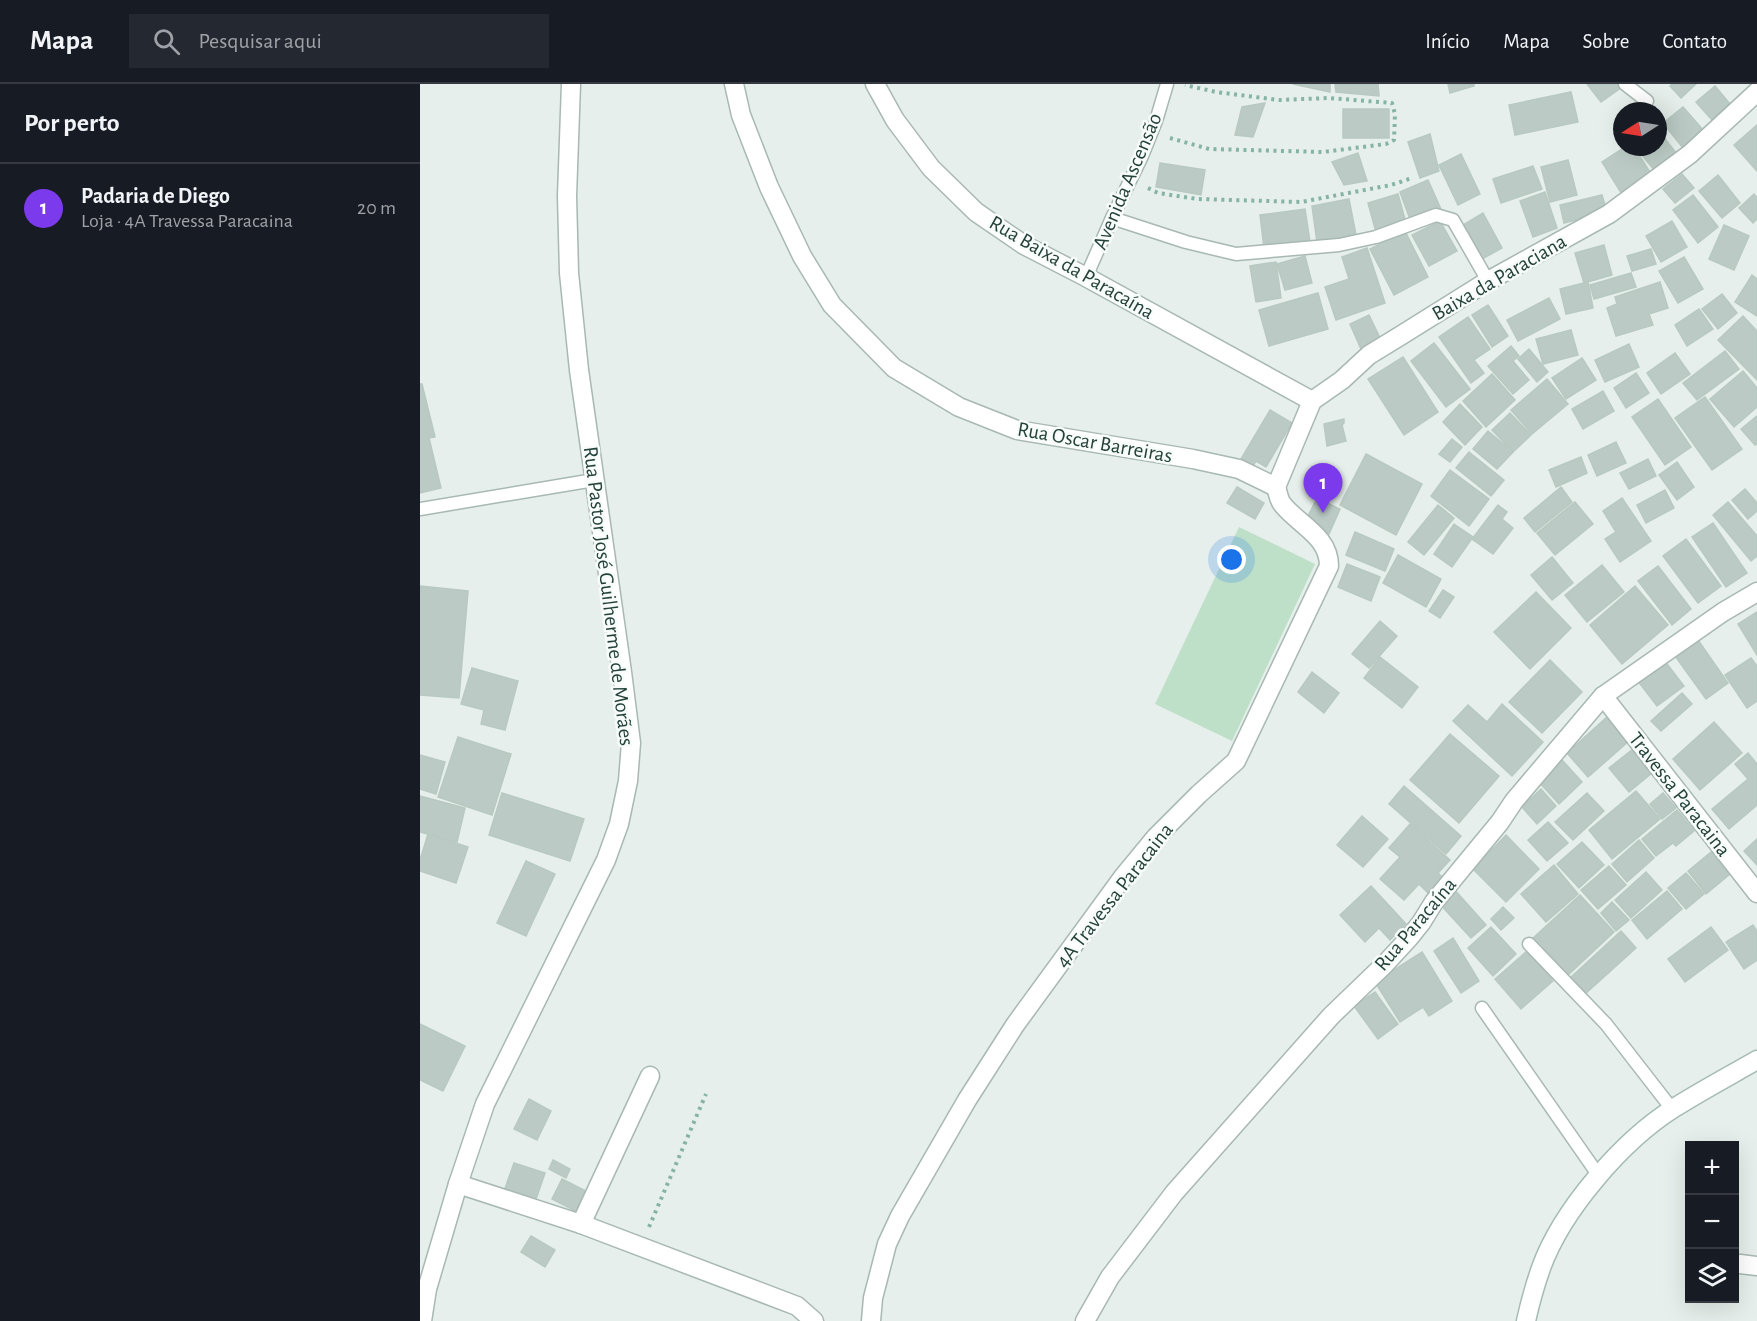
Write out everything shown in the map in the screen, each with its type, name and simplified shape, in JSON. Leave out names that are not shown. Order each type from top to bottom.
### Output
[{"type":"street","name":"Rua Pastor José Guilherme de Morães","points":[[422,1321],[427,1289],[458,1184],[485,1104],[606,860],[619,824],[628,781],[629,731],[579,370],[569,273],[567,196],[571,84]]},
{"type":"street","name":"Rua Oscar Barreiras","points":[[734,84],[741,116],[769,187],[802,256],[832,305],[894,368],[959,407],[1017,430],[1138,449],[1239,469],[1276,487]]},
{"type":"street","name":"Rua Baixa da Paracaína","points":[[875,84],[895,120],[931,168],[976,212],[1024,245],[1312,401]]},
{"type":"street","name":"Baixa da Paraciana","points":[[1312,401],[1342,380],[1369,356],[1488,281],[1609,214],[1690,154],[1757,92]]},
{"type":"street","points":[[1276,487],[1312,401]]},
{"type":"street","name":"4A Travessa Paracaina","points":[[871,1321],[879,1270],[887,1244],[900,1216],[967,1100],[1015,1025],[1123,877],[1156,837],[1198,794],[1236,761],[1329,566],[1329,560],[1321,541],[1281,504],[1276,487]]},
{"type":"street","name":"Rua Paracaína","points":[[1085,1321],[1110,1277],[1174,1193],[1331,1016],[1409,938],[1434,902],[1500,822],[1514,801],[1604,696],[1723,612],[1757,592]]},
{"type":"street","name":"Travessa Paracaina","points":[[1604,696],[1757,893]]},
{"type":"street","points":[[1526,1321],[1541,1267],[1550,1247],[1575,1206],[1623,1148],[1672,1109],[1757,1060]]},
{"type":"street","points":[[581,1224],[650,1076]]},
{"type":"street","points":[[458,1184],[581,1224],[797,1306],[814,1321]]},
{"type":"lane","name":"Avenida Ascensão","points":[[1086,277],[1151,133],[1167,84]]},
{"type":"lane","points":[[1624,84],[1647,101]]},
{"type":"lane","points":[[1112,218],[1186,242],[1236,254],[1339,245],[1376,237],[1436,215],[1453,220],[1488,281]]},
{"type":"lane","points":[[420,509],[594,480]]},
{"type":"lane","points":[[1529,944],[1605,1024],[1672,1109]]},
{"type":"lane","points":[[1482,1008],[1599,1176]]},
{"type":"path","points":[[1151,133],[1209,149],[1323,152],[1386,144],[1394,140],[1395,114],[1392,103],[1329,98],[1279,100],[1178,84]]},
{"type":"path","points":[[1131,180],[1158,193],[1197,200],[1301,202],[1412,178]]},
{"type":"path","points":[[641,1247],[706,1094]]},
{"type":"green space","points":[[1239,527],[1315,564],[1232,741],[1155,704]]},
{"type":"building","points":[[1293,84],[1330,84],[1330,92]]},
{"type":"building","points":[[1335,84],[1378,84],[1379,96],[1336,92]]},
{"type":"building","points":[[1448,84],[1474,84],[1474,86],[1450,93]]},
{"type":"building","points":[[1587,84],[1617,84],[1622,87],[1601,102]]},
{"type":"building","points":[[1672,84],[1696,84],[1681,98],[1670,86]]},
{"type":"building","points":[[1715,86],[1730,104],[1712,120],[1696,102]]},
{"type":"building","points":[[1571,92],[1578,122],[1515,135],[1509,105]]},
{"type":"building","points":[[1265,103],[1253,137],[1235,135],[1242,107]]},
{"type":"building","points":[[1683,107],[1704,131],[1683,148],[1667,128],[1667,120]]},
{"type":"building","points":[[1343,109],[1389,109],[1389,138],[1343,138]]},
{"type":"building","points":[[1757,125],[1757,171],[1734,145]]},
{"type":"building","points":[[1430,134],[1439,171],[1420,178],[1408,142]]},
{"type":"building","points":[[1667,141],[1677,154],[1655,171],[1643,156],[1667,156]]},
{"type":"building","points":[[1358,153],[1367,181],[1344,185],[1332,162]]},
{"type":"building","points":[[1461,154],[1480,194],[1458,205],[1439,165]]},
{"type":"building","points":[[1613,155],[1640,156],[1653,177],[1623,196],[1602,162]]},
{"type":"building","points":[[1568,160],[1577,195],[1550,202],[1541,167]]},
{"type":"building","points":[[1160,163],[1205,170],[1201,195],[1156,187]]},
{"type":"building","points":[[1533,166],[1542,189],[1501,203],[1493,179]]},
{"type":"building","points":[[1682,174],[1694,188],[1675,203],[1663,189]]},
{"type":"building","points":[[1718,175],[1740,203],[1722,218],[1699,191]]},
{"type":"building","points":[[1428,180],[1441,209],[1411,222],[1400,192]]},
{"type":"building","points":[[1545,192],[1557,228],[1533,237],[1520,201]]},
{"type":"building","points":[[1398,194],[1406,223],[1376,232],[1368,203]]},
{"type":"building","points":[[1754,194],[1757,198],[1757,219],[1753,223],[1739,208]]},
{"type":"building","points":[[1602,195],[1607,212],[1564,223],[1560,205]]},
{"type":"building","points":[[1693,195],[1718,227],[1698,243],[1673,210]]},
{"type":"building","points":[[1349,199],[1356,235],[1317,242],[1312,206]]},
{"type":"building","points":[[1305,209],[1310,242],[1264,248],[1260,215]]},
{"type":"building","points":[[1483,213],[1502,248],[1482,259],[1463,225]]},
{"type":"building","points":[[1440,221],[1457,251],[1429,266],[1412,235]]},
{"type":"building","points":[[1672,221],[1687,247],[1661,262],[1646,236]]},
{"type":"building","points":[[1724,225],[1749,236],[1734,270],[1709,259]]},
{"type":"building","points":[[1405,231],[1428,277],[1394,295],[1370,249]]},
{"type":"building","points":[[1604,245],[1612,275],[1584,283],[1575,253]]},
{"type":"building","points":[[1367,248],[1385,303],[1336,320],[1325,287],[1349,279],[1342,257]]},
{"type":"building","points":[[1651,249],[1656,264],[1632,271],[1627,256]]},
{"type":"building","points":[[1305,256],[1312,283],[1285,290],[1277,264]]},
{"type":"building","points":[[1684,257],[1703,289],[1678,303],[1659,271]]},
{"type":"building","points":[[1276,262],[1281,298],[1256,302],[1250,266]]},
{"type":"building","points":[[1631,273],[1636,287],[1594,299],[1590,285]]},
{"type":"building","points":[[1752,275],[1757,279],[1757,316],[1735,302]]},
{"type":"building","points":[[1588,282],[1593,308],[1566,314],[1560,289]]},
{"type":"building","points":[[1660,282],[1668,308],[1649,314],[1653,325],[1616,336],[1607,308],[1617,304],[1615,297]]},
{"type":"building","points":[[1318,293],[1328,329],[1269,346],[1259,310]]},
{"type":"building","points":[[1722,294],[1737,313],[1718,329],[1702,309]]},
{"type":"building","points":[[1549,298],[1560,319],[1518,341],[1507,320]]},
{"type":"building","points":[[1488,305],[1508,336],[1492,347],[1472,315]]},
{"type":"building","points":[[1699,309],[1713,329],[1687,346],[1675,325]]},
{"type":"building","points":[[1369,315],[1381,340],[1361,349],[1350,324]]},
{"type":"building","points":[[1743,316],[1757,331],[1757,380],[1718,340]]},
{"type":"building","points":[[1468,317],[1490,349],[1474,360],[1484,373],[1471,383],[1439,337]]},
{"type":"building","points":[[1571,330],[1578,355],[1543,364],[1536,339]]},
{"type":"building","points":[[1434,343],[1470,389],[1446,407],[1411,361]]},
{"type":"building","points":[[1629,344],[1639,367],[1605,382],[1595,360]]},
{"type":"building","points":[[1511,346],[1519,356],[1513,361],[1529,380],[1513,394],[1488,366]]},
{"type":"building","points":[[1529,349],[1548,372],[1537,382],[1518,359]]},
{"type":"building","points":[[1725,351],[1739,369],[1697,400],[1683,383]]},
{"type":"building","points":[[1675,353],[1690,374],[1661,394],[1647,373]]},
{"type":"building","points":[[1403,357],[1438,412],[1404,435],[1368,379]]},
{"type":"building","points":[[1582,358],[1596,380],[1566,399],[1552,378]]},
{"type":"building","points":[[1743,371],[1757,388],[1757,407],[1734,427],[1710,399]]},
{"type":"building","points":[[1636,373],[1649,393],[1626,408],[1614,388]]},
{"type":"building","points":[[1492,374],[1515,400],[1486,427],[1463,401]]},
{"type":"building","points":[[1547,379],[1568,404],[1532,434],[1511,410]]},
{"type":"building","points":[[420,384],[422,384],[435,437],[429,438],[441,488],[420,493]]},
{"type":"building","points":[[1603,391],[1614,411],[1583,429],[1572,409]]},
{"type":"building","points":[[1705,397],[1742,449],[1712,470],[1675,418]]},
{"type":"building","points":[[1658,399],[1691,447],[1665,465],[1632,417]]},
{"type":"building","points":[[1460,404],[1482,427],[1465,445],[1443,422]]},
{"type":"building","points":[[1270,410],[1292,423],[1266,467],[1256,461],[1253,466],[1241,459]]},
{"type":"building","points":[[1510,413],[1531,435],[1513,452],[1492,430]]},
{"type":"building","points":[[1757,416],[1757,444],[1755,445],[1741,429]]},
{"type":"building","points":[[1344,419],[1342,425],[1346,441],[1327,446],[1324,424]]},
{"type":"building","points":[[1488,431],[1513,452],[1497,469],[1473,449]]},
{"type":"building","points":[[1452,439],[1462,447],[1450,462],[1439,454]]},
{"type":"building","points":[[1616,442],[1626,463],[1597,476],[1588,455]]},
{"type":"building","points":[[1469,452],[1504,480],[1491,496],[1456,468]]},
{"type":"building","points":[[1366,454],[1422,484],[1396,535],[1340,505]]},
{"type":"building","points":[[1581,457],[1587,473],[1556,487],[1549,470]]},
{"type":"building","points":[[1648,459],[1656,476],[1629,489],[1620,473]]},
{"type":"building","points":[[1677,462],[1694,487],[1677,500],[1659,475]]},
{"type":"building","points":[[1450,470],[1489,499],[1469,526],[1431,496]]},
{"type":"building","points":[[1237,487],[1264,503],[1255,519],[1227,503]]},
{"type":"building","points":[[1561,487],[1572,502],[1535,532],[1524,518]]},
{"type":"building","points":[[1745,489],[1757,503],[1757,511],[1748,519],[1732,500]]},
{"type":"building","points":[[1665,490],[1674,508],[1646,523],[1637,505]]},
{"type":"building","points":[[1317,498],[1340,509],[1329,534],[1305,522]]},
{"type":"building","points":[[1622,498],[1651,541],[1620,562],[1605,539],[1616,532],[1603,511]]},
{"type":"building","points":[[1575,502],[1593,524],[1555,555],[1537,533]]},
{"type":"building","points":[[1728,502],[1757,536],[1757,556],[1751,561],[1713,515]]},
{"type":"building","points":[[1438,505],[1454,518],[1424,555],[1408,542]]},
{"type":"building","points":[[1498,505],[1507,512],[1502,519],[1513,528],[1493,554],[1472,539]]},
{"type":"building","points":[[1713,523],[1747,573],[1726,587],[1692,537]]},
{"type":"building","points":[[1454,524],[1473,537],[1452,567],[1434,554]]},
{"type":"building","points":[[1355,532],[1394,549],[1385,571],[1346,555]]},
{"type":"building","points":[[1686,539],[1721,586],[1698,603],[1663,556]]},
{"type":"building","points":[[1398,555],[1441,579],[1426,607],[1383,583]]},
{"type":"building","points":[[1552,557],[1573,583],[1552,600],[1531,575]]},
{"type":"building","points":[[1347,564],[1380,577],[1371,601],[1338,587]]},
{"type":"building","points":[[1602,565],[1624,592],[1587,622],[1565,595]]},
{"type":"building","points":[[1658,566],[1691,609],[1672,625],[1638,581]]},
{"type":"building","points":[[420,586],[468,591],[459,698],[420,695]]},
{"type":"building","points":[[1635,586],[1668,625],[1622,664],[1590,625]]},
{"type":"building","points":[[1443,590],[1454,597],[1440,618],[1429,611]]},
{"type":"building","points":[[1536,592],[1571,628],[1530,669],[1494,632]]},
{"type":"building","points":[[1757,612],[1757,655],[1738,624]]},
{"type":"building","points":[[1380,621],[1397,636],[1369,668],[1352,654]]},
{"type":"building","points":[[1698,640],[1728,683],[1706,699],[1675,656]]},
{"type":"building","points":[[1380,657],[1418,687],[1402,708],[1364,678]]},
{"type":"building","points":[[1751,658],[1757,666],[1757,701],[1747,708],[1725,675]]},
{"type":"building","points":[[1550,660],[1582,692],[1542,733],[1509,702]]},
{"type":"building","points":[[1664,660],[1684,686],[1657,706],[1637,680]]},
{"type":"building","points":[[472,668],[518,681],[505,730],[481,724],[484,710],[461,704]]},
{"type":"building","points":[[1312,672],[1339,693],[1324,713],[1298,692]]},
{"type":"building","points":[[1682,693],[1692,704],[1661,731],[1651,721]]},
{"type":"building","points":[[1502,704],[1543,742],[1512,776],[1453,721],[1468,705],[1487,722]]},
{"type":"building","points":[[1608,716],[1629,741],[1588,777],[1567,753]]},
{"type":"building","points":[[1714,722],[1742,753],[1700,790],[1673,759]]},
{"type":"building","points":[[1450,734],[1499,776],[1459,823],[1410,780]]},
{"type":"building","points":[[458,737],[511,754],[492,815],[438,797]]},
{"type":"building","points":[[1633,749],[1652,773],[1629,792],[1609,768]]},
{"type":"building","points":[[1748,753],[1757,764],[1757,805],[1729,829],[1712,809],[1748,779],[1735,764]]},
{"type":"building","points":[[420,755],[445,762],[436,794],[420,789]]},
{"type":"building","points":[[1562,760],[1582,782],[1559,804],[1539,782]]},
{"type":"building","points":[[1404,786],[1461,836],[1446,854],[1389,804]]},
{"type":"building","points":[[1541,789],[1556,806],[1537,824],[1522,807]]},
{"type":"building","points":[[1636,791],[1660,819],[1612,859],[1589,830]]},
{"type":"building","points":[[502,793],[584,819],[570,861],[489,835]]},
{"type":"building","points":[[1587,793],[1604,811],[1573,840],[1555,822]]},
{"type":"building","points":[[1663,793],[1676,808],[1662,819],[1650,804]]},
{"type":"building","points":[[420,796],[465,808],[457,842],[420,832]]},
{"type":"building","points":[[1677,810],[1694,831],[1676,846],[1673,843],[1656,856],[1642,839]]},
{"type":"building","points":[[1362,816],[1388,839],[1363,867],[1337,845]]},
{"type":"building","points":[[1548,822],[1568,843],[1547,861],[1528,840]]},
{"type":"building","points":[[1410,824],[1450,860],[1438,873],[1442,877],[1428,893],[1419,884],[1404,900],[1380,879],[1400,857],[1389,848]]},
{"type":"building","points":[[428,834],[468,847],[456,883],[420,871],[420,860]]},
{"type":"building","points":[[1506,835],[1539,869],[1506,902],[1473,869]]},
{"type":"building","points":[[1757,839],[1757,865],[1744,851]]},
{"type":"building","points":[[1639,840],[1654,858],[1627,882],[1612,864]]},
{"type":"building","points":[[1582,842],[1604,865],[1579,888],[1557,864]]},
{"type":"building","points":[[1711,852],[1729,875],[1706,894],[1688,871]]},
{"type":"building","points":[[526,861],[555,874],[526,936],[497,923]]},
{"type":"building","points":[[1554,865],[1578,894],[1546,922],[1521,894]]},
{"type":"building","points":[[1609,866],[1626,885],[1598,909],[1581,890]]},
{"type":"building","points":[[1646,872],[1662,890],[1631,918],[1615,900]]},
{"type":"building","points":[[1686,873],[1704,894],[1686,909],[1668,888]]},
{"type":"building","points":[[1371,886],[1406,924],[1390,940],[1379,928],[1365,942],[1340,915]]},
{"type":"building","points":[[1453,888],[1486,925],[1471,938],[1438,902]]},
{"type":"building","points":[[1667,891],[1682,909],[1647,939],[1632,920]]},
{"type":"building","points":[[1580,895],[1614,932],[1567,976],[1532,939]]},
{"type":"building","points":[[1612,902],[1629,920],[1616,931],[1601,913]]},
{"type":"building","points":[[1503,907],[1514,918],[1501,930],[1491,919]]},
{"type":"building","points":[[1753,925],[1757,931],[1757,960],[1744,969],[1726,942]]},
{"type":"building","points":[[1491,927],[1516,954],[1493,976],[1468,948]]},
{"type":"building","points":[[1711,927],[1728,950],[1685,982],[1668,959]]},
{"type":"building","points":[[1621,931],[1636,948],[1584,995],[1569,979]]},
{"type":"building","points":[[1453,938],[1479,981],[1461,993],[1434,951]]},
{"type":"building","points":[[1527,951],[1553,981],[1521,1009],[1495,979]]},
{"type":"building","points":[[1422,952],[1452,1001],[1429,1016],[1423,1007],[1400,1022],[1375,982]]},
{"type":"building","points":[[1375,992],[1398,1024],[1378,1039],[1354,1006]]},
{"type":"building","points":[[420,1024],[465,1046],[443,1091],[420,1080]]},
{"type":"building","points":[[529,1099],[551,1111],[537,1140],[514,1129]]},
{"type":"building","points":[[553,1160],[570,1169],[566,1178],[549,1169]]},
{"type":"building","points":[[514,1163],[545,1173],[534,1205],[503,1194]]},
{"type":"building","points":[[562,1179],[590,1193],[581,1214],[552,1199]]},
{"type":"building","points":[[531,1236],[555,1250],[545,1267],[521,1252]]},
{"type":"place","name":"Padaria de Diego","points":[[1323,513]]}]
